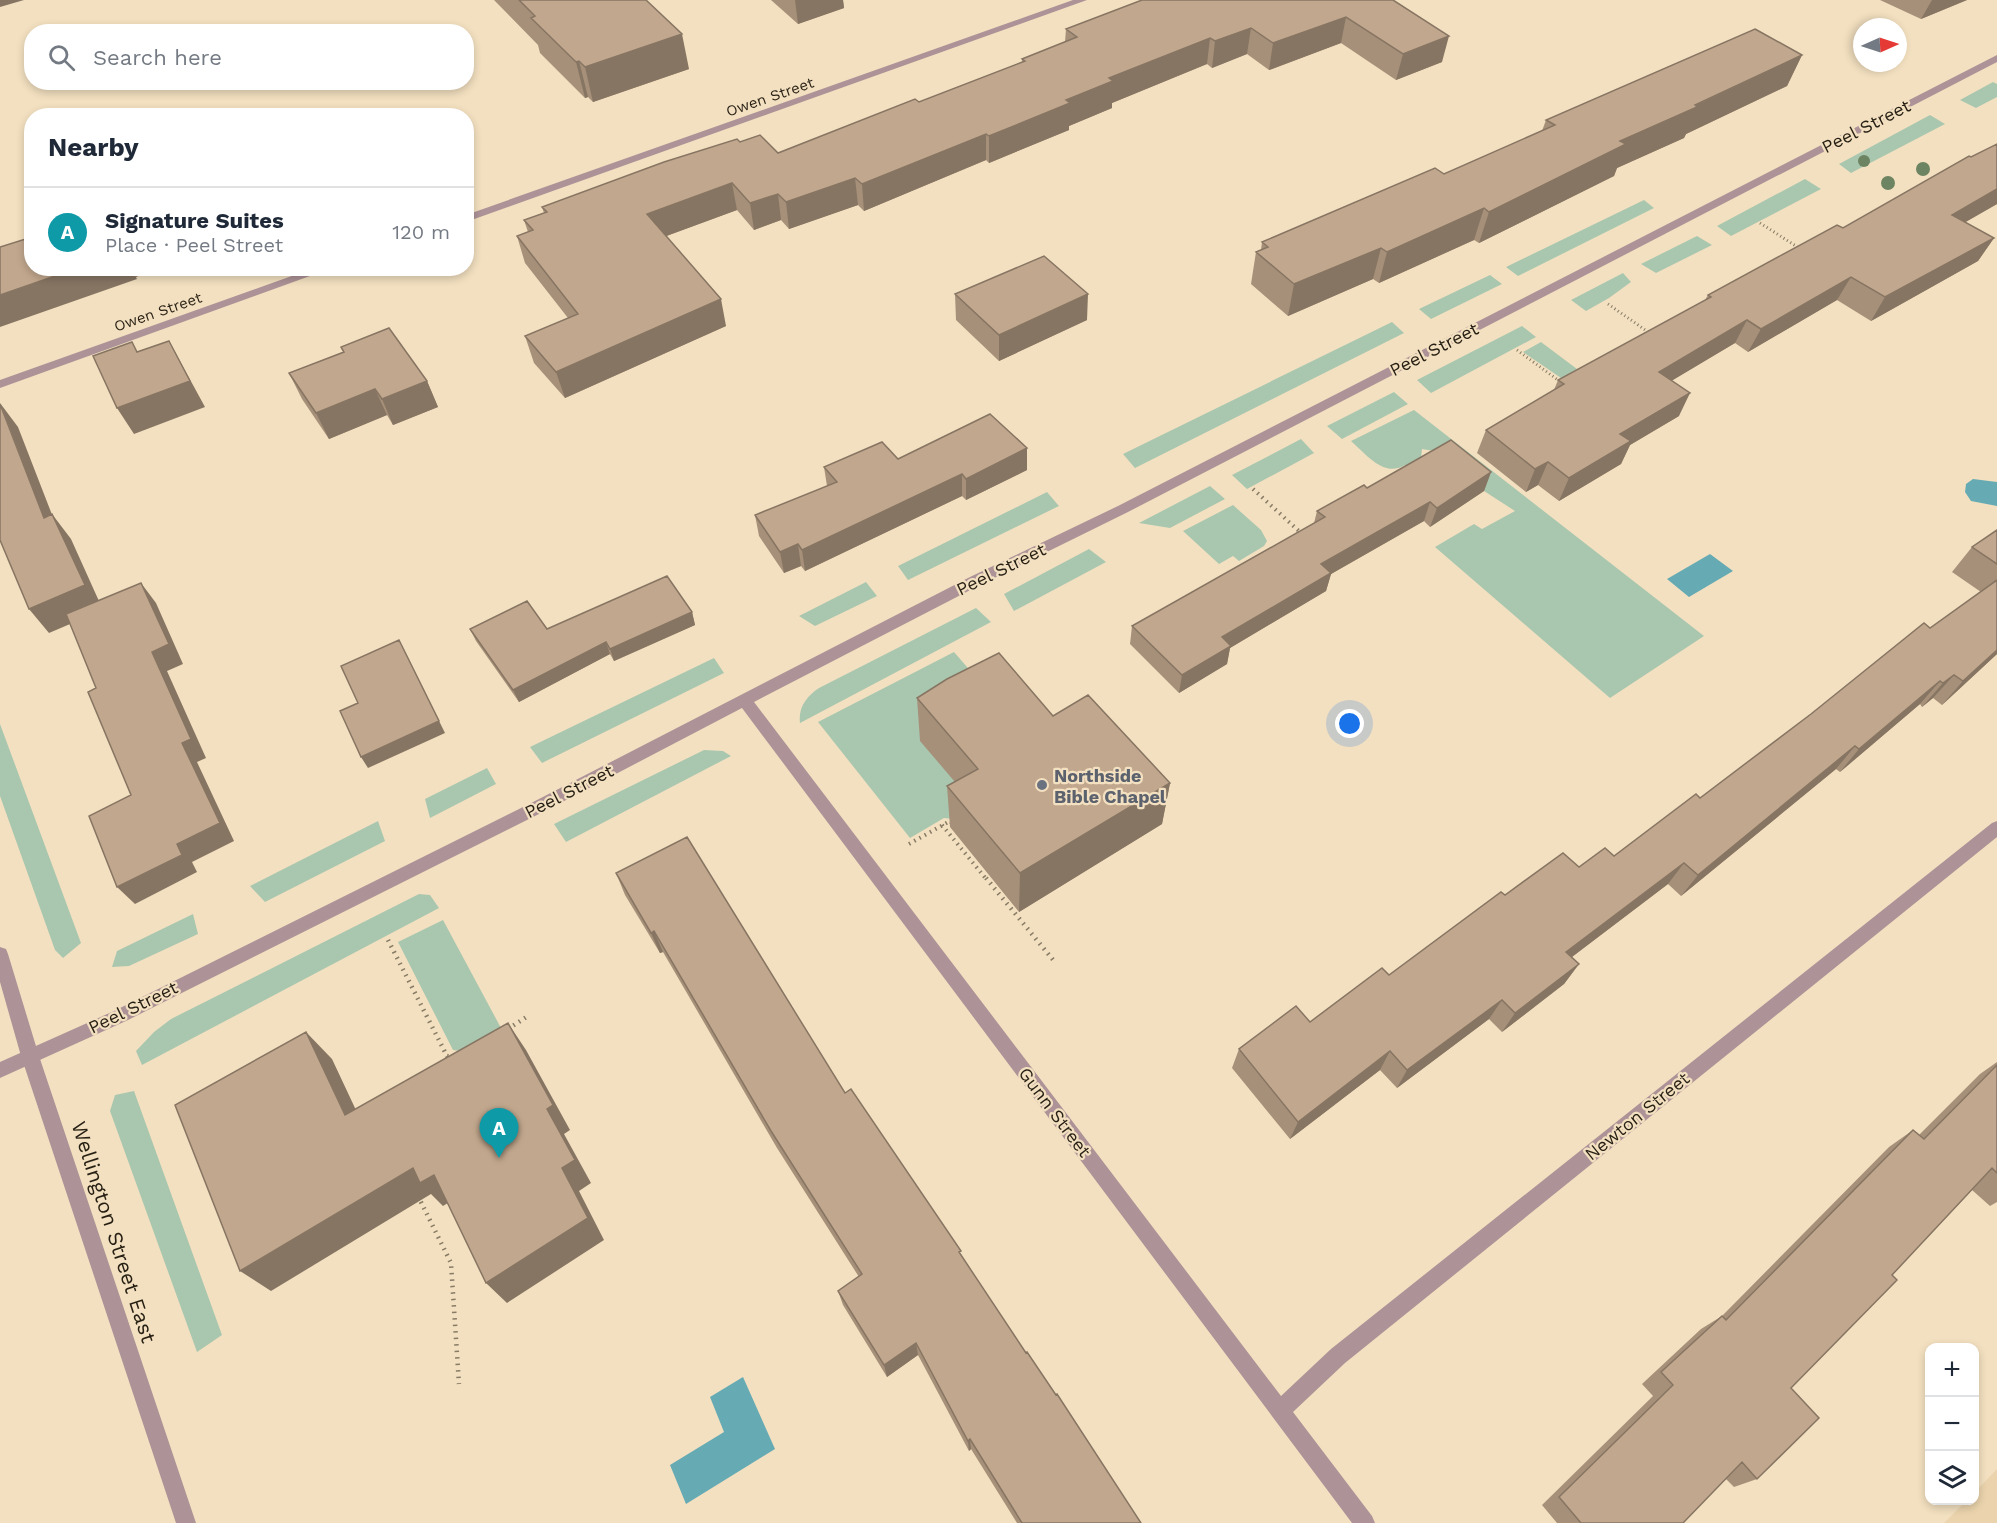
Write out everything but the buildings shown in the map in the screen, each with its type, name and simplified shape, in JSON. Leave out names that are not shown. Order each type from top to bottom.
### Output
[{"type":"street","name":"Owen Street","points":[[474,216],[1082,0]]},
{"type":"street","name":"Peel Street","points":[[0,1070],[120,1016],[745,701],[1997,58]]},
{"type":"street","name":"Owen Street","points":[[0,384],[304,276]]},
{"type":"street","name":"Gunn Street","points":[[745,701],[1365,1523]]},
{"type":"street","name":"Newton Street","points":[[1281,1410],[1338,1356],[1997,828]]},
{"type":"street","name":"Wellington Street East","points":[[0,954],[30,1056],[186,1523]]},
{"type":"path","points":[[1760,223],[1803,251]]},
{"type":"path","points":[[1608,304],[1652,335],[1643,339]]},
{"type":"path","points":[[1517,350],[1569,389]]},
{"type":"path","points":[[1561,383],[1571,377]]},
{"type":"path","points":[[1253,489],[1300,532]]},
{"type":"path","points":[[909,844],[950,821],[955,825]]},
{"type":"path","points":[[942,825],[1054,961]]},
{"type":"path","points":[[388,940],[447,1056]]},
{"type":"path","points":[[503,1032],[528,1016]]},
{"type":"path","points":[[447,1056],[457,1058]]},
{"type":"path","points":[[442,1062],[447,1056]]},
{"type":"path","points":[[416,1191],[451,1263],[459,1384]]},
{"type":"shaded area","points":[[1997,1469],[1997,1523],[1944,1523],[1962,1505],[1979,1505],[1979,1488]]},
{"type":"green space","points":[[1993,82],[1997,84],[1997,97],[1976,108],[1960,100]]},
{"type":"green space","points":[[1930,115],[1945,124],[1851,173],[1839,164]]},
{"type":"green space","points":[[1805,179],[1821,189],[1731,236],[1717,226]]},
{"type":"green space","points":[[1644,200],[1654,208],[1518,276],[1506,267]]},
{"type":"green space","points":[[1697,236],[1712,245],[1656,273],[1641,264]]},
{"type":"green space","points":[[1623,273],[1631,282],[1586,311],[1571,300]]},
{"type":"green space","points":[[1490,275],[1502,284],[1431,319],[1419,309]]},
{"type":"green space","points":[[1392,322],[1404,333],[1135,468],[1123,454]]},
{"type":"green space","points":[[1522,326],[1536,337],[1431,393],[1417,380]]},
{"type":"green space","points":[[1541,342],[1577,369],[1561,378],[1523,352]]},
{"type":"green space","points":[[1394,392],[1408,404],[1342,439],[1327,426]]},
{"type":"green space","points":[[1414,410],[1704,636],[1610,698],[1435,547],[1474,524],[1482,529],[1515,511],[1484,491],[1434,451],[1422,449],[1421,459],[1409,468],[1405,465],[1390,469],[1376,463],[1351,441]]},
{"type":"green space","points":[[1301,439],[1314,453],[1247,489],[1232,475]]},
{"type":"green space","points":[[1210,486],[1225,499],[1170,528],[1139,523]]},
{"type":"green space","points":[[1047,492],[1059,506],[908,580],[898,566]]},
{"type":"green space","points":[[1233,505],[1261,530],[1267,541],[1264,546],[1239,561],[1233,556],[1219,564],[1183,531]]},
{"type":"green space","points":[[1089,549],[1106,562],[1014,611],[1004,594]]},
{"type":"green space","points":[[866,582],[877,596],[815,626],[799,616]]},
{"type":"green space","points":[[976,608],[991,622],[800,723],[800,712],[804,702],[819,688]]},
{"type":"green space","points":[[954,652],[995,699],[979,811],[963,820],[944,818],[910,838],[818,722]]},
{"type":"green space","points":[[714,658],[724,673],[542,763],[530,747]]},
{"type":"green space","points":[[0,724],[81,943],[63,958],[55,950],[0,796]]},
{"type":"green space","points":[[704,750],[723,751],[731,756],[566,842],[554,824]]},
{"type":"green space","points":[[487,768],[496,784],[430,818],[425,799]]},
{"type":"green space","points":[[378,821],[385,841],[265,902],[250,886]]},
{"type":"green space","points":[[419,894],[430,895],[439,908],[142,1065],[136,1051],[154,1032],[171,1019]]},
{"type":"green space","points":[[193,914],[198,934],[129,966],[112,967],[117,951]]},
{"type":"green space","points":[[443,920],[501,1028],[460,1051],[453,1050],[398,942]]},
{"type":"green space","points":[[134,1091],[222,1335],[197,1352],[110,1111],[115,1095]]},
{"type":"water","points":[[1973,479],[1997,482],[1997,506],[1971,501],[1965,492],[1966,484]]},
{"type":"water","points":[[1710,554],[1733,571],[1689,597],[1667,579]]},
{"type":"water","points":[[743,1377],[775,1449],[686,1504],[670,1465],[724,1432],[710,1397]]},
{"type":"place","name":"Northside Bible Chapel","points":[[1042,785]]},
{"type":"place","name":"Signature Suites","points":[[499,1158]]}]
